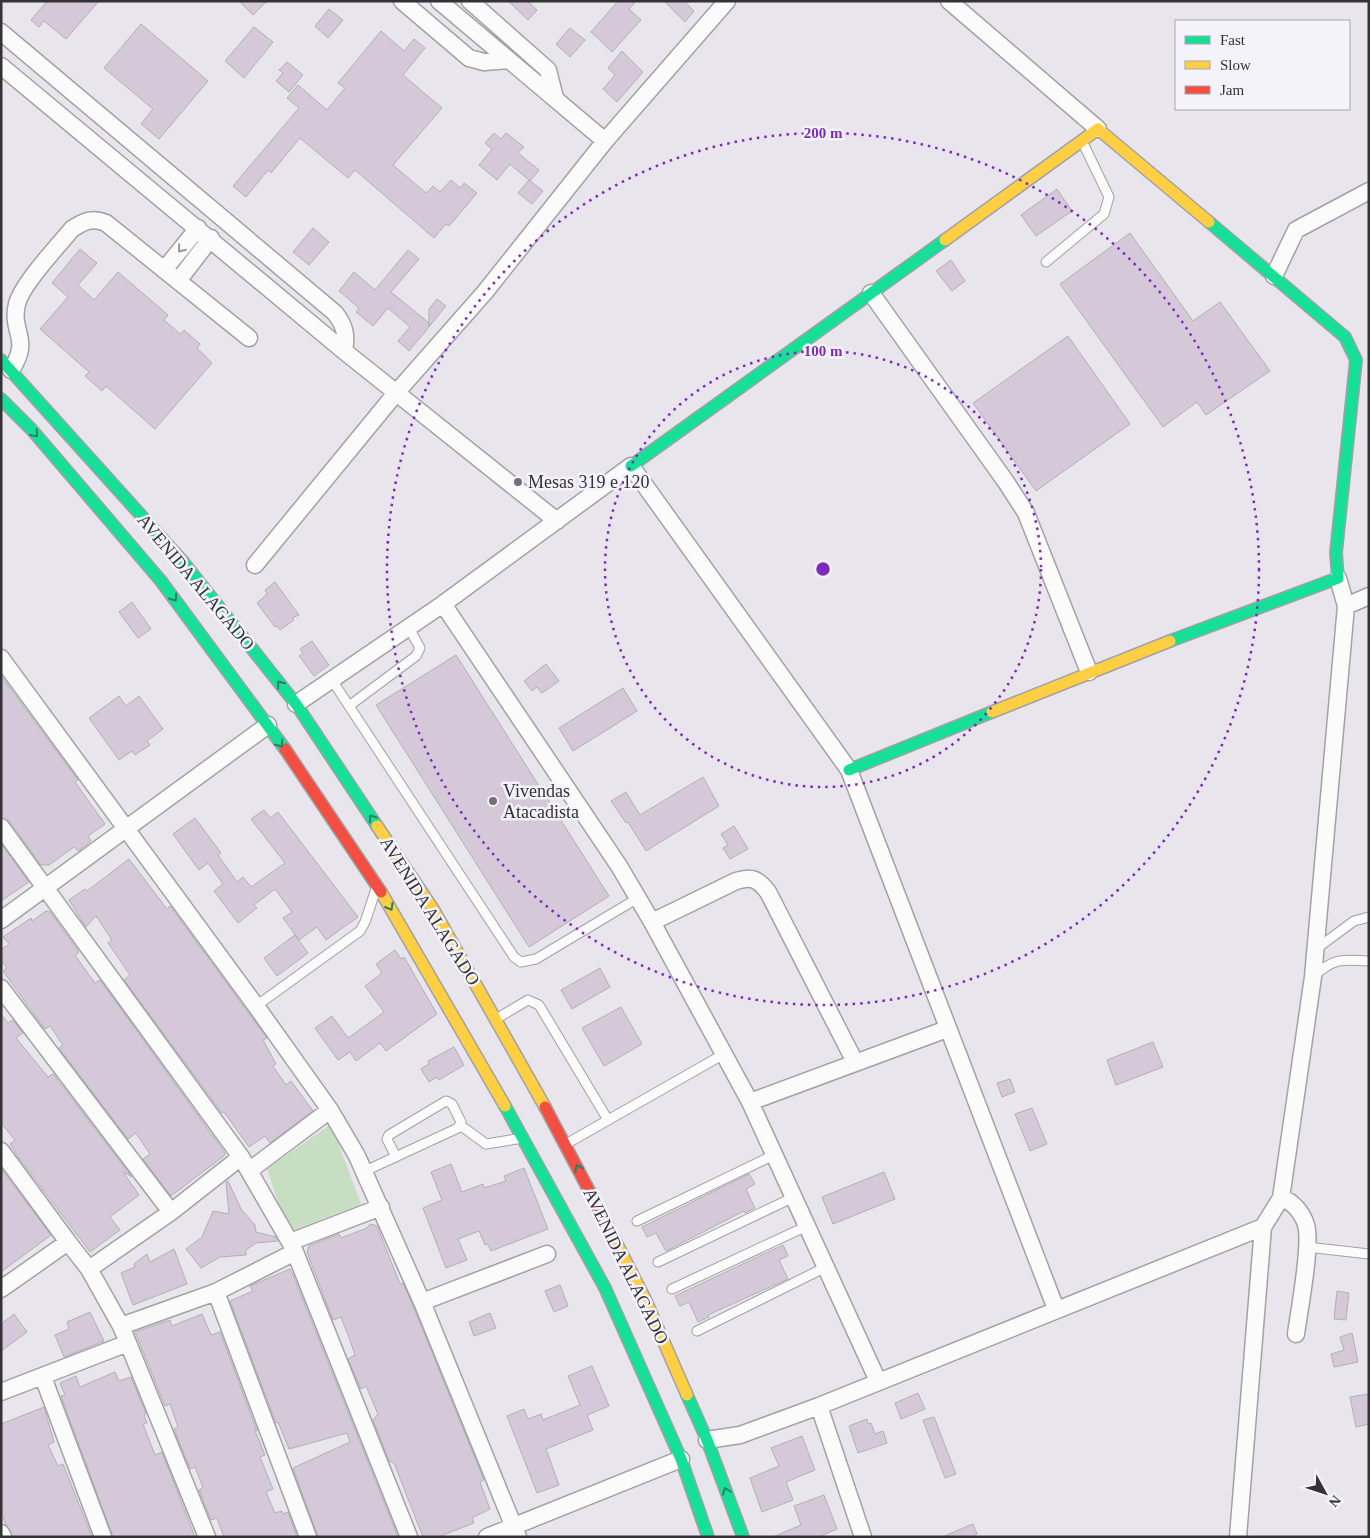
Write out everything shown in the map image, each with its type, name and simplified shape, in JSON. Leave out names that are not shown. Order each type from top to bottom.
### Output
[{"type":"main road","points":[[631,466],[1098,129],[1345,337],[1362,375],[1336,553],[1338,578],[1088,672],[849,770]]},
{"type":"main road","name":"AVENIDA ALAGADO","points":[[6,365],[184,563],[296,704],[433,909],[566,1144],[645,1299],[707,1440],[743,1537]]},
{"type":"main road","name":"AVENIDA ALAGADO","points":[[1,399],[32,430],[147,567],[167,576],[377,884],[523,1138],[605,1288],[681,1459],[708,1537]]},
{"type":"main road","points":[[147,567],[169,546]]},
{"type":"main road","points":[[167,576],[184,563]]},
{"type":"street","points":[[402,1],[469,58],[484,62],[509,60]]},
{"type":"street","points":[[438,1],[605,141]]},
{"type":"street","points":[[470,1],[548,70],[555,98]]},
{"type":"street","points":[[255,565],[396,393],[484,292],[605,141],[727,1]]},
{"type":"street","points":[[948,1],[1098,129]]},
{"type":"street","points":[[1,32],[335,313],[343,324],[347,336],[344,351]]},
{"type":"street","points":[[1,66],[205,233],[344,351],[557,522]]},
{"type":"street","points":[[1274,276],[1296,230],[1369,192]]},
{"type":"street","points":[[6,365],[20,358],[22,348],[17,319],[17,304],[25,289],[72,229],[81,223],[96,219],[106,223],[249,338]]},
{"type":"street","points":[[164,270],[205,233]]},
{"type":"street","points":[[178,281],[205,233]]},
{"type":"street","points":[[871,293],[1006,482],[1026,513],[1088,672]]},
{"type":"street","points":[[296,704],[442,604],[557,522],[631,466],[849,770],[1056,1309]]},
{"type":"street","points":[[1238,1537],[1263,1227],[1281,1198],[1316,950],[1346,606],[1338,578]]},
{"type":"street","points":[[1346,606],[1369,596]]},
{"type":"street","points":[[442,604],[638,898],[652,922],[750,1102],[878,1381]]},
{"type":"street","points":[[1,658],[128,829],[330,1110],[365,1172],[381,1207],[516,1532]]},
{"type":"street","points":[[1,920],[268,725]]},
{"type":"street","points":[[1,827],[246,1163],[292,1247],[409,1537]]},
{"type":"street","points":[[652,922],[736,881],[748,877],[759,881],[768,892],[855,1062]]},
{"type":"street","points":[[1,988],[171,1212]]},
{"type":"street","points":[[750,1102],[947,1029]]},
{"type":"street","points":[[89,1269],[171,1212],[330,1110]]},
{"type":"street","points":[[1,1151],[89,1269],[121,1326],[207,1537]]},
{"type":"street","points":[[1281,1198],[1294,1204],[1307,1226],[1307,1247],[1296,1334]]},
{"type":"street","points":[[121,1326],[216,1292],[292,1247],[381,1207]]},
{"type":"street","points":[[707,1440],[740,1435],[819,1406],[1263,1227]]},
{"type":"street","points":[[1,1289],[68,1242]]},
{"type":"street","points":[[422,1302],[547,1254]]},
{"type":"street","points":[[216,1292],[308,1537]]},
{"type":"street","points":[[1,1392],[128,1344]]},
{"type":"street","points":[[43,1377],[103,1537]]},
{"type":"street","points":[[819,1406],[864,1537]]},
{"type":"street","points":[[714,1460],[740,1435]]},
{"type":"street","points":[[487,1537],[516,1532],[681,1459]]},
{"type":"street","points":[[1,1533],[3,1537]]},
{"type":"lane","points":[[1046,262],[1104,214],[1108,207],[1109,197],[1082,140]]},
{"type":"lane","points":[[349,706],[416,656],[420,648],[408,628]]},
{"type":"lane","points":[[332,680],[514,956],[521,962],[536,960],[638,898]]},
{"type":"lane","points":[[256,1006],[360,931],[365,922],[377,884]]},
{"type":"lane","points":[[1316,950],[1354,921],[1369,917]]},
{"type":"lane","points":[[1313,977],[1334,962],[1344,959],[1369,961]]},
{"type":"lane","points":[[496,1019],[528,1000],[539,1005],[608,1120]]},
{"type":"lane","points":[[566,1144],[724,1054]]},
{"type":"lane","points":[[396,1157],[387,1139],[389,1135],[446,1101],[452,1104],[461,1122],[460,1125],[479,1141],[486,1144],[523,1138]]},
{"type":"lane","points":[[365,1172],[460,1125]]},
{"type":"lane","points":[[636,1221],[774,1156]]},
{"type":"lane","points":[[658,1262],[794,1197]]},
{"type":"lane","points":[[672,1288],[807,1226]]},
{"type":"lane","points":[[1307,1247],[1369,1254]]},
{"type":"lane","points":[[697,1331],[826,1267]]},
{"type":"green space","points":[[331,1124],[361,1204],[288,1232],[267,1169]]},
{"type":"building","points":[[47,1],[99,1],[66,39],[44,21],[39,27],[31,20]]},
{"type":"building","points":[[239,1],[267,1],[253,15]]},
{"type":"building","points":[[508,1],[527,1],[537,10],[528,20]]},
{"type":"building","points":[[618,1],[636,1],[629,9],[641,20],[612,52],[591,32]]},
{"type":"building","points":[[664,1],[684,1],[694,11],[685,22]]},
{"type":"building","points":[[329,9],[343,20],[328,38],[315,26]]},
{"type":"building","points":[[141,24],[208,81],[159,139],[141,124],[153,109],[104,68]]},
{"type":"building","points":[[254,27],[273,42],[244,78],[225,61]]},
{"type":"building","points":[[570,28],[585,40],[570,57],[556,44]]},
{"type":"building","points":[[381,31],[404,51],[414,39],[425,48],[403,75],[442,108],[393,165],[426,193],[433,186],[440,192],[451,180],[460,188],[464,183],[477,193],[449,226],[446,224],[434,238],[355,170],[348,178],[300,138],[271,173],[268,170],[246,197],[233,186],[299,108],[287,98],[298,85],[327,110],[345,88],[338,83]]},
{"type":"building","points":[[622,51],[643,72],[617,102],[603,89],[615,75],[608,68]]},
{"type":"building","points":[[287,62],[303,75],[289,92],[276,81],[283,73],[279,70]]},
{"type":"building","points":[[494,133],[501,139],[506,133],[524,147],[518,153],[539,170],[530,181],[510,164],[497,180],[479,165],[492,149],[485,143]]},
{"type":"building","points":[[529,180],[543,191],[532,204],[518,193]]},
{"type":"building","points":[[1057,189],[1072,211],[1036,236],[1021,215]]},
{"type":"building","points":[[313,228],[329,242],[309,265],[293,252]]},
{"type":"building","points":[[1130,233],[1193,321],[1220,302],[1270,371],[1206,415],[1197,402],[1163,427],[1060,284]]},
{"type":"building","points":[[80,249],[97,263],[78,285],[94,300],[118,272],[168,315],[164,320],[180,334],[184,330],[200,344],[197,348],[212,363],[155,429],[106,386],[102,391],[85,376],[89,372],[40,329],[68,297],[52,283]]},
{"type":"building","points":[[408,250],[419,259],[391,292],[429,323],[429,327],[409,351],[398,341],[410,327],[388,308],[373,326],[356,312],[359,308],[339,291],[354,272],[375,290]]},
{"type":"building","points":[[951,260],[965,281],[952,291],[936,271]]},
{"type":"building","points":[[437,299],[446,306],[429,327],[429,309]]},
{"type":"building","points":[[1068,336],[1130,424],[1036,491],[973,403]]},
{"type":"building","points":[[275,582],[299,615],[292,618],[294,620],[280,630],[277,626],[275,627],[257,603],[267,594],[265,590]]},
{"type":"building","points":[[132,602],[151,629],[138,638],[119,612]]},
{"type":"building","points":[[312,641],[329,665],[314,676],[299,656],[303,653],[300,649]]},
{"type":"building","name":"Vivendas Atacadista","points":[[456,655],[609,896],[529,947],[376,705]]},
{"type":"building","points":[[546,664],[559,681],[542,693],[537,687],[532,691],[524,681]]},
{"type":"building","points":[[1,676],[78,780],[75,782],[105,824],[88,836],[91,841],[78,851],[74,847],[49,865],[41,865],[9,821],[1,817]]},
{"type":"building","points":[[623,688],[637,711],[573,751],[559,728]]},
{"type":"building","points":[[119,696],[126,706],[139,696],[163,729],[147,741],[150,745],[135,755],[132,751],[119,760],[89,718]]},
{"type":"building","points":[[703,777],[719,806],[646,851],[628,822],[626,823],[611,801],[626,792],[640,815]]},
{"type":"building","points":[[264,810],[270,818],[278,812],[358,917],[326,940],[317,927],[299,940],[283,918],[292,912],[275,889],[254,905],[257,908],[238,923],[214,891],[223,884],[208,863],[199,870],[173,834],[195,818],[221,853],[218,855],[237,882],[243,877],[251,887],[285,863],[251,819]]},
{"type":"building","points":[[734,826],[748,849],[730,859],[723,848],[728,845],[721,834]]},
{"type":"building","points":[[1,844],[29,882],[1,901]]},
{"type":"building","points":[[129,859],[167,909],[170,906],[267,1038],[263,1040],[276,1064],[273,1066],[286,1085],[291,1081],[313,1111],[270,1143],[265,1136],[249,1147],[124,980],[130,975],[108,943],[112,940],[96,916],[86,927],[69,900],[85,889],[87,891]]},
{"type":"building","points":[[46,911],[50,912],[79,952],[75,955],[95,983],[100,980],[225,1153],[224,1156],[171,1196],[143,1159],[150,1154],[136,1133],[128,1139],[59,1048],[63,1045],[50,1026],[45,1029],[3,971],[7,968],[1,961],[1,950],[9,944],[3,937],[31,918],[32,921]]},
{"type":"building","points":[[295,935],[308,953],[277,976],[264,958]]},
{"type":"building","points":[[395,950],[401,959],[404,957],[437,1014],[386,1051],[380,1043],[356,1061],[350,1052],[338,1060],[315,1028],[332,1016],[348,1038],[384,1012],[365,986],[382,973],[376,964]]},
{"type":"building","points":[[600,968],[610,987],[572,1009],[561,990]]},
{"type":"building","points":[[621,1007],[642,1044],[604,1066],[582,1028]]},
{"type":"building","points":[[1,1014],[8,1023],[13,1020],[23,1033],[16,1038],[48,1077],[53,1074],[132,1177],[123,1172],[139,1195],[110,1217],[120,1230],[90,1252],[19,1158],[10,1144],[15,1140],[1,1123]]},
{"type":"building","points":[[1153,1042],[1163,1067],[1116,1085],[1107,1060]]},
{"type":"building","points":[[454,1047],[464,1065],[439,1080],[437,1077],[429,1082],[421,1069],[429,1064],[428,1061]]},
{"type":"building","points":[[1010,1079],[1015,1092],[1002,1097],[997,1083]]},
{"type":"building","points":[[1032,1108],[1047,1144],[1030,1151],[1015,1114]]},
{"type":"building","points":[[451,1164],[462,1192],[483,1184],[484,1188],[506,1181],[504,1176],[524,1168],[548,1229],[491,1251],[488,1244],[485,1245],[479,1231],[458,1239],[467,1260],[446,1268],[423,1208],[442,1200],[431,1172]]},
{"type":"building","points":[[1,1171],[51,1235],[1,1272]]},
{"type":"building","points":[[884,1172],[895,1199],[833,1224],[822,1197]]},
{"type":"building","points":[[749,1174],[755,1184],[746,1189],[755,1208],[745,1213],[744,1211],[666,1251],[656,1233],[647,1237],[642,1227]]},
{"type":"building","points":[[228,1181],[241,1209],[255,1225],[256,1232],[276,1237],[278,1241],[256,1243],[246,1250],[246,1255],[220,1257],[201,1268],[186,1249],[202,1237],[213,1211],[229,1214],[226,1182]]},
{"type":"building","points":[[370,1224],[377,1226],[400,1284],[403,1283],[484,1480],[480,1482],[490,1509],[472,1518],[474,1523],[438,1537],[423,1537],[394,1463],[389,1461],[373,1420],[378,1414],[366,1386],[361,1389],[348,1359],[355,1355],[341,1317],[333,1320],[307,1252],[309,1246],[339,1234],[341,1238],[367,1228]]},
{"type":"building","points":[[783,1245],[788,1256],[779,1260],[788,1279],[708,1315],[709,1317],[698,1322],[689,1302],[680,1306],[675,1296]]},
{"type":"building","points":[[174,1249],[187,1284],[133,1305],[121,1273],[135,1267],[134,1264],[147,1254],[150,1262]]},
{"type":"building","points":[[290,1269],[398,1537],[318,1537],[293,1468],[350,1442],[347,1433],[289,1449],[278,1422],[276,1423],[230,1301],[253,1291],[250,1286]]},
{"type":"building","points":[[560,1285],[568,1306],[554,1312],[545,1291]]},
{"type":"building","points":[[1337,1291],[1349,1293],[1346,1320],[1334,1319]]},
{"type":"building","points":[[90,1312],[104,1341],[64,1357],[55,1335],[69,1329],[67,1322]]},
{"type":"building","points":[[490,1313],[496,1328],[474,1336],[469,1322]]},
{"type":"building","points":[[14,1314],[27,1332],[1,1351],[1,1324]]},
{"type":"building","points":[[202,1314],[211,1335],[220,1332],[257,1431],[255,1431],[265,1455],[260,1457],[273,1489],[266,1492],[275,1513],[282,1511],[283,1514],[288,1512],[297,1537],[224,1537],[217,1518],[211,1520],[199,1490],[203,1487],[195,1467],[190,1469],[174,1429],[178,1427],[170,1404],[165,1406],[135,1332],[170,1320],[172,1326]]},
{"type":"building","points":[[1352,1333],[1358,1362],[1334,1367],[1331,1354],[1344,1350],[1340,1337]]},
{"type":"building","points":[[592,1366],[609,1406],[587,1415],[593,1430],[546,1449],[559,1485],[537,1493],[507,1416],[524,1409],[528,1419],[541,1414],[543,1420],[580,1405],[568,1376]]},
{"type":"building","points":[[115,1372],[119,1381],[131,1377],[146,1414],[144,1416],[147,1423],[143,1424],[155,1455],[162,1452],[195,1537],[113,1537],[61,1396],[65,1395],[60,1383],[76,1376],[80,1387]]},
{"type":"building","points":[[918,1393],[925,1409],[901,1419],[895,1403]]},
{"type":"building","points":[[1369,1394],[1369,1424],[1356,1427],[1350,1397]]},
{"type":"building","points":[[44,1407],[54,1442],[48,1445],[58,1466],[63,1464],[92,1537],[13,1537],[6,1525],[1,1511],[1,1424]]},
{"type":"building","points":[[934,1417],[956,1474],[945,1478],[923,1420]]},
{"type":"building","points":[[867,1419],[868,1424],[871,1423],[875,1434],[883,1431],[887,1443],[858,1453],[849,1426]]},
{"type":"building","points":[[802,1436],[815,1470],[786,1482],[793,1500],[762,1512],[750,1478],[779,1466],[771,1448]]},
{"type":"building","points":[[824,1495],[837,1529],[818,1537],[773,1537],[801,1525],[794,1506]]},
{"type":"building","points":[[973,1524],[977,1534],[971,1537],[942,1537]]},
{"type":"traffic: fast","points":[[1170,641],[1338,578],[1336,553],[1356,360],[1345,337],[1209,222]]},
{"type":"traffic: fast","points":[[631,466],[945,240]]},
{"type":"traffic: fast","points":[[1,360],[184,563],[296,704],[377,826]]},
{"type":"traffic: fast","points":[[1,399],[32,430],[161,581],[285,749]]},
{"type":"traffic: fast","points":[[849,770],[992,712]]},
{"type":"traffic: fast","points":[[505,1106],[605,1288],[681,1459],[708,1537]]},
{"type":"traffic: fast","points":[[687,1395],[707,1440],[743,1537]]},
{"type":"traffic: slow","points":[[945,240],[1098,129],[1209,222]]},
{"type":"traffic: slow","points":[[992,712],[1170,641]]},
{"type":"traffic: slow","points":[[377,826],[433,909],[545,1107]]},
{"type":"traffic: slow","points":[[381,892],[505,1106]]},
{"type":"traffic: slow","points":[[602,1215],[645,1299],[687,1395]]},
{"type":"traffic: jam","points":[[285,749],[381,892]]},
{"type":"traffic: jam","points":[[545,1107],[602,1215]]},
{"type":"place","name":"Mesas 319 e 120","points":[[518,482]]},
{"type":"place","name":"Vivendas Atacadista","points":[[493,801]]}]
